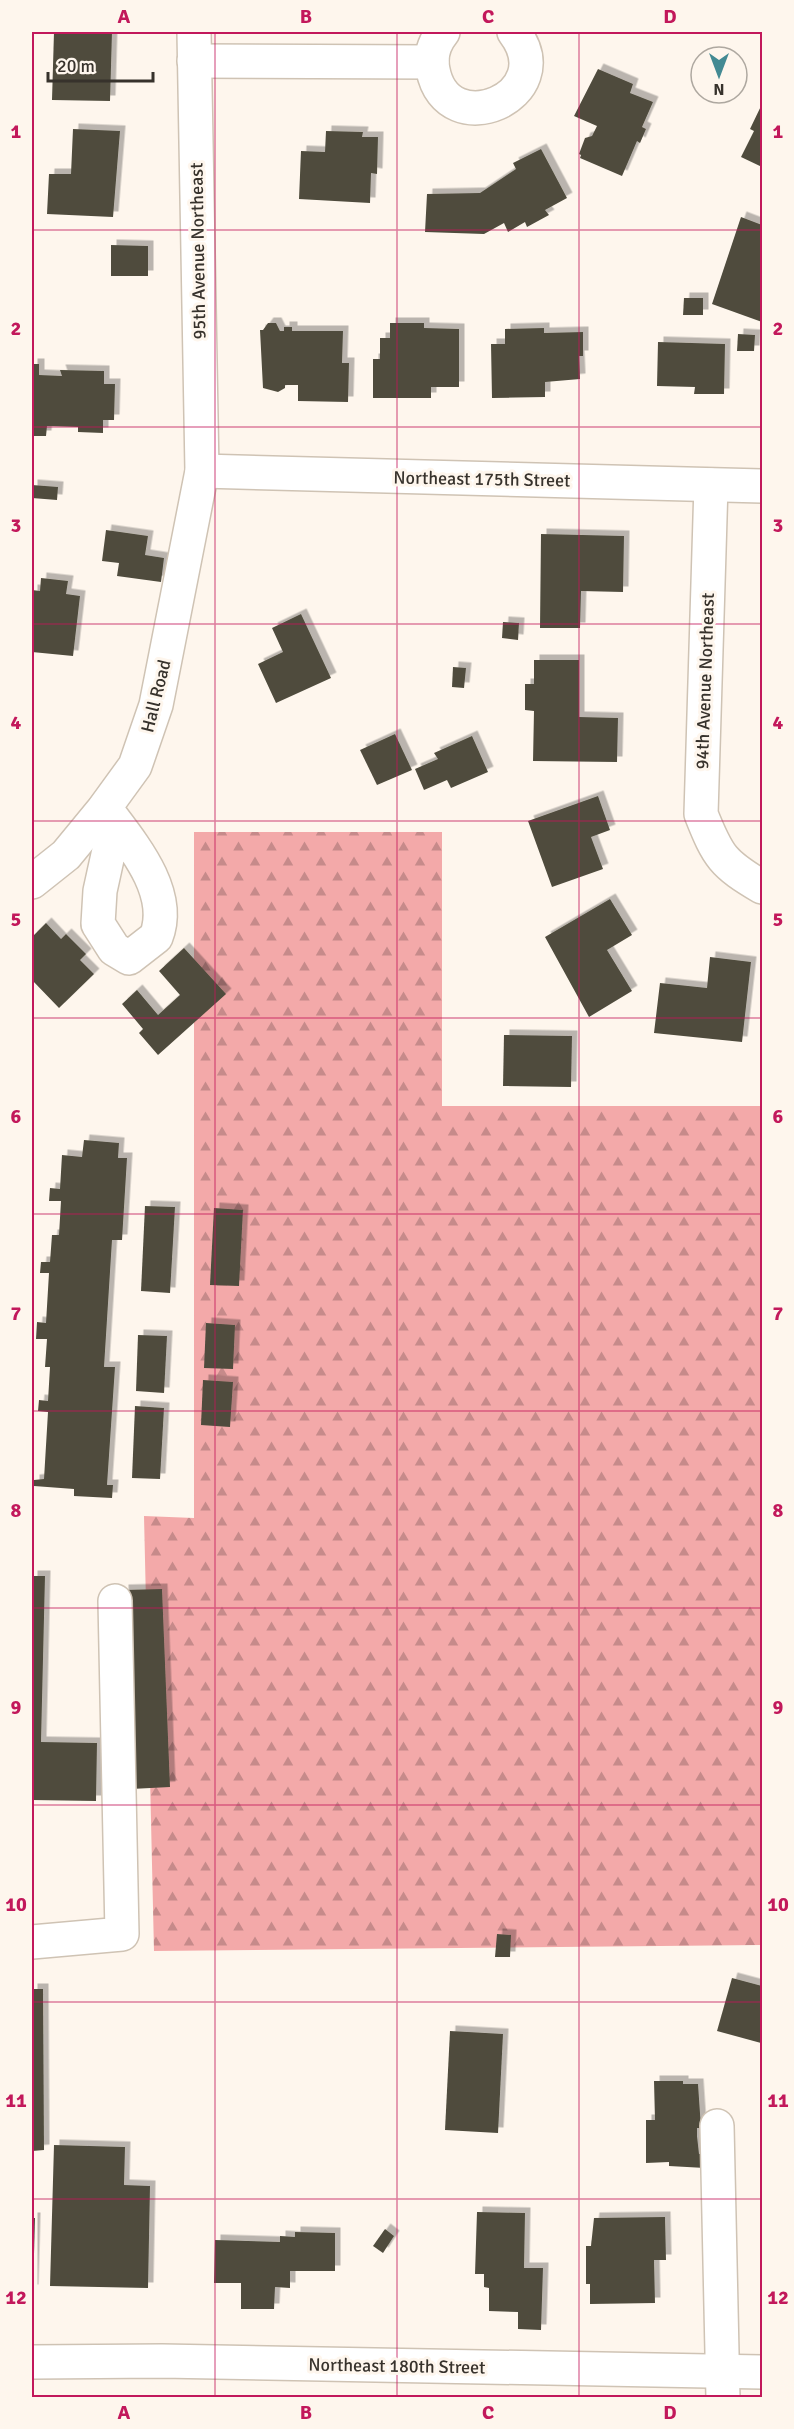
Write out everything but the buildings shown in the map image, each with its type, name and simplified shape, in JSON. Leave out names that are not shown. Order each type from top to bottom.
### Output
[{"type":"street","points":[[443,32],[434,47],[432,62],[438,84],[453,101],[467,108],[483,109],[498,105],[511,97],[520,84],[525,69],[525,54],[514,32]]},
{"type":"street","points":[[194,46],[432,62]]},
{"type":"street","name":"95th Avenue Northeast","points":[[194,46],[202,471]]},
{"type":"street","name":"Northeast 175th Street","points":[[202,471],[762,486]]},
{"type":"street","name":"Hall Road","points":[[32,882],[66,855],[105,808],[135,766],[156,705],[202,471]]},
{"type":"street","name":"94th Avenue Northeast","points":[[711,484],[701,814],[714,846],[732,869],[762,886]]},
{"type":"street","points":[[105,808],[124,834]]},
{"type":"street","points":[[32,1942],[122,1934],[114,1601]]},
{"type":"street","points":[[717,2126],[723,2385]]},
{"type":"street","name":"Northeast 180th Street","points":[[32,2362],[162,2361],[723,2385],[762,2372]]},
{"type":"green space","points":[[194,832],[442,832],[442,1106],[762,1106],[762,1945],[154,1951],[144,1516],[194,1518]]}]
